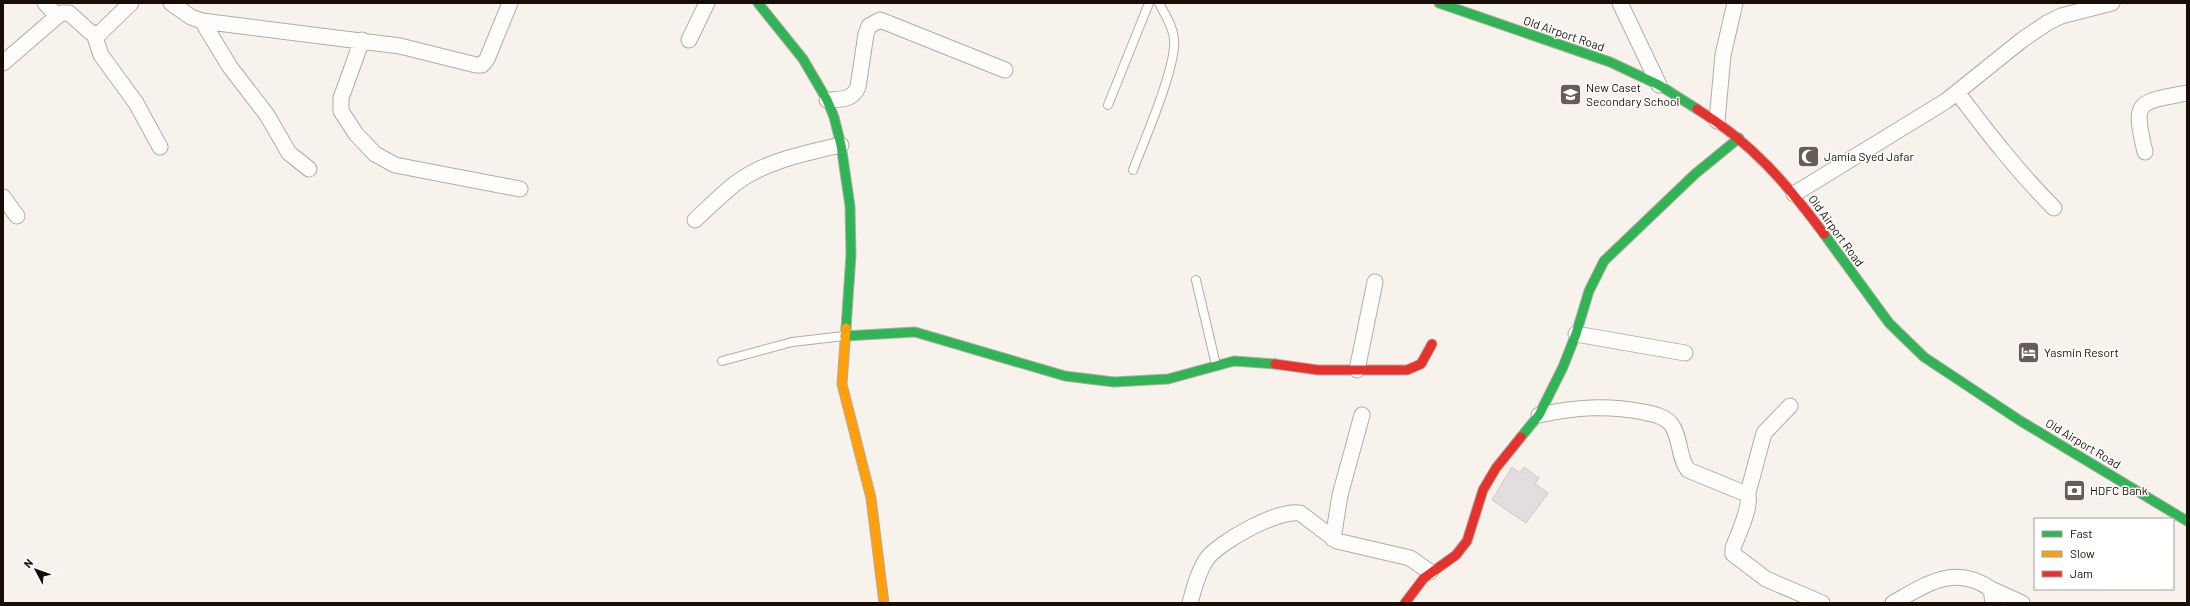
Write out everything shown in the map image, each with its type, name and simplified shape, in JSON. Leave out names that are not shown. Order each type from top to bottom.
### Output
[{"type":"street","points":[[45,3],[57,16]]},
{"type":"street","points":[[94,34],[99,34],[104,30],[131,3]]},
{"type":"street","points":[[171,3],[191,17],[202,21],[400,46],[468,64],[482,64],[487,60],[510,3]]},
{"type":"street","points":[[689,40],[706,3]]},
{"type":"street","points":[[758,3],[803,59],[827,100],[834,117],[841,145],[850,206],[851,255],[842,384],[871,498],[878,544],[884,603]]},
{"type":"street","name":"Old Airport Road","points":[[1439,3],[1610,62],[1659,85],[1717,121],[1759,155],[1794,194],[1889,323],[1924,357],[2020,420],[2187,521]]},
{"type":"street","points":[[1620,3],[1659,85]]},
{"type":"street","points":[[1717,121],[1723,55],[1735,3]]},
{"type":"street","points":[[1794,194],[1958,92],[2022,40],[2047,22],[2061,16],[2104,4]]},
{"type":"street","points":[[3,63],[57,16],[65,12],[69,13],[94,34],[101,55],[136,103],[160,148]]},
{"type":"street","points":[[827,100],[849,98],[855,94],[858,87],[866,34],[869,26],[880,20],[1005,70]]},
{"type":"street","points":[[202,21],[230,67],[267,115],[289,152],[309,169]]},
{"type":"street","points":[[362,40],[341,98],[341,111],[356,134],[375,154],[395,165],[520,189]]},
{"type":"street","points":[[1958,92],[1994,142],[2026,179],[2054,208]]},
{"type":"street","points":[[2145,152],[2137,119],[2141,107],[2148,102],[2187,93]]},
{"type":"street","points":[[1405,603],[1430,572],[1462,549],[1467,541],[1483,490],[1496,468],[1540,415],[1576,334],[1589,291],[1604,261],[1695,174],[1739,138]]},
{"type":"street","points":[[695,220],[736,182],[754,172],[807,153],[841,145]]},
{"type":"street","points":[[3,197],[17,216]]},
{"type":"street","points":[[1357,370],[1375,282]]},
{"type":"street","points":[[845,336],[889,332],[915,332],[944,339],[1064,376],[1114,382],[1168,379],[1234,361],[1252,361],[1318,370],[1408,370],[1418,367],[1423,363],[1432,344]]},
{"type":"street","points":[[1576,334],[1685,353]]},
{"type":"street","points":[[1540,415],[1559,410],[1610,406],[1655,414],[1666,419],[1672,425],[1683,464],[1688,470],[1739,492],[1747,492]]},
{"type":"street","points":[[1790,406],[1764,433],[1747,492],[1749,497],[1748,506],[1733,548],[1733,554],[1766,579],[1822,603]]},
{"type":"street","points":[[1334,539],[1340,495],[1362,415]]},
{"type":"street","points":[[1190,603],[1198,575],[1207,559],[1237,536],[1280,515],[1293,512],[1300,513],[1337,541],[1410,558],[1430,572]]},
{"type":"street","points":[[1893,603],[1931,582],[1948,577],[1965,578],[1981,583],[1992,596],[2022,603]]},
{"type":"lane","points":[[1108,105],[1149,3]]},
{"type":"lane","points":[[1133,170],[1170,71],[1175,49],[1171,24],[1159,3]]},
{"type":"lane","points":[[1196,280],[1216,365]]},
{"type":"lane","points":[[722,361],[785,343],[845,336]]},
{"type":"building","points":[[1512,467],[1520,473],[1524,467],[1539,478],[1535,484],[1548,493],[1526,523],[1492,500]]},
{"type":"traffic: fast","points":[[758,3],[803,59],[827,100],[834,117],[841,145],[850,206],[851,255],[846,328]]},
{"type":"traffic: fast","points":[[1439,3],[1610,62],[1659,85],[1697,109]]},
{"type":"traffic: fast","points":[[1521,437],[1539,415],[1563,367],[1576,334],[1589,291],[1604,261],[1695,174],[1739,138]]},
{"type":"traffic: fast","points":[[1824,234],[1889,323],[1924,357],[2019,420],[2187,521]]},
{"type":"traffic: fast","points":[[845,336],[915,332],[1065,376],[1114,382],[1168,379],[1234,361],[1275,364]]},
{"type":"traffic: slow","points":[[846,328],[842,384],[871,498],[884,603]]},
{"type":"traffic: jam","points":[[1697,109],[1735,136],[1767,165],[1782,181],[1824,234]]},
{"type":"traffic: jam","points":[[1275,364],[1318,370],[1407,370],[1421,364],[1432,344]]},
{"type":"traffic: jam","points":[[1405,603],[1424,578],[1456,555],[1467,541],[1483,490],[1496,468],[1521,437]]},
{"type":"place","name":"New Caset Secondary School","points":[[1570,95]]},
{"type":"place","name":"Jamia Syed Jafar","points":[[1809,157]]},
{"type":"place","name":"Yasmin Resort","points":[[2029,353]]},
{"type":"place","name":"HDFC Bank","points":[[2075,491]]}]
